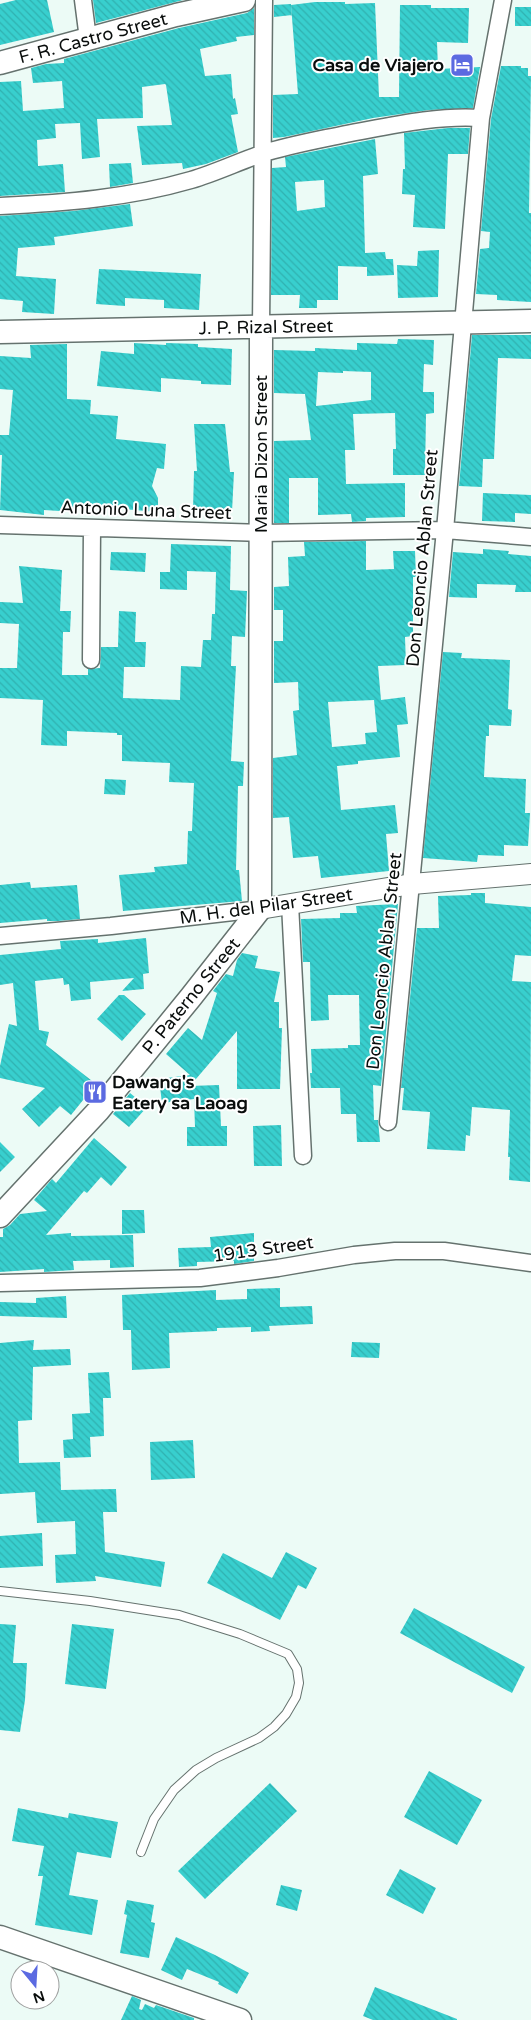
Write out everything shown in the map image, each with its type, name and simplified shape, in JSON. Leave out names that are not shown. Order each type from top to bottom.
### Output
[{"type":"main road","name":"F. R. Castro Street","points":[[0,63],[176,15],[244,0]]},
{"type":"main road","name":"J. P. Rizal Street","points":[[0,332],[531,321]]},
{"type":"main road","name":"Maria Dizon Street","points":[[260,909],[261,328]]},
{"type":"main road","name":"P. Paterno Street","points":[[0,1216],[98,1111],[260,909]]},
{"type":"main road","points":[[0,1937],[240,2020]]},
{"type":"street","points":[[83,0],[88,39]]},
{"type":"street","name":"Maria Dizon Street","points":[[261,328],[264,0]]},
{"type":"street","name":"Don Leoncio Ablan Street","points":[[388,1122],[445,530],[481,118],[503,0]]},
{"type":"street","points":[[0,206],[69,202],[115,196],[191,180],[263,153],[309,142],[411,122],[464,117],[481,118]]},
{"type":"street","name":"Antonio Luna Street","points":[[0,525],[261,533],[445,530],[531,536]]},
{"type":"street","points":[[91,660],[92,529]]},
{"type":"street","name":"M. H. del Pilar Street","points":[[0,936],[111,926],[260,909],[412,884],[531,874]]},
{"type":"street","points":[[290,904],[303,1156]]},
{"type":"street","name":"1913 Street","points":[[0,1283],[200,1278],[278,1268],[354,1255],[395,1251],[444,1252],[531,1263]]},
{"type":"lane","points":[[0,1590],[90,1601],[179,1615],[240,1634],[288,1654],[297,1669],[299,1683],[296,1697],[286,1714],[274,1728],[260,1738],[216,1758],[196,1770],[174,1790],[154,1819],[141,1852]]},
{"type":"building","points":[[16,0],[47,0],[54,32],[0,45],[0,4]]},
{"type":"building","points":[[93,0],[183,0],[96,23]]},
{"type":"building","points":[[315,2],[375,3],[379,97],[399,97],[400,5],[431,5],[431,8],[469,8],[468,43],[437,42],[438,69],[480,67],[473,108],[429,110],[373,118],[273,138],[273,95],[298,94],[291,5]]},
{"type":"building","points":[[291,4],[292,15],[274,17],[274,5]]},
{"type":"building","points":[[515,7],[531,7],[531,26],[515,26]]},
{"type":"building","points":[[254,8],[254,35],[236,37],[237,41],[200,49],[205,76],[231,74],[233,99],[235,98],[238,114],[231,115],[238,152],[206,164],[183,169],[182,163],[142,165],[137,126],[172,125],[166,85],[142,87],[143,118],[97,119],[100,157],[82,159],[80,123],[55,124],[56,138],[37,140],[38,166],[63,164],[65,192],[0,196],[0,82],[21,81],[23,111],[64,108],[62,81],[33,83],[31,68],[46,64],[64,63],[64,59],[179,28],[247,13]]},
{"type":"building","points":[[501,66],[528,68],[528,76],[531,76],[529,213],[531,213],[531,302],[497,300],[497,295],[476,294],[480,249],[489,248],[490,232],[481,231],[491,119]]},
{"type":"building","points":[[448,128],[470,128],[468,154],[448,154],[445,229],[413,227],[415,195],[402,194],[403,169],[405,169],[404,133]]},
{"type":"building","points":[[375,139],[378,174],[363,176],[365,253],[385,252],[386,259],[393,259],[394,275],[367,276],[367,267],[338,266],[338,300],[317,300],[317,308],[299,308],[300,295],[271,295],[272,168],[286,167],[285,157]],"holes":[[[324,180],[325,207],[297,211],[295,182]]]},
{"type":"building","points":[[131,163],[133,183],[110,187],[109,164]]},
{"type":"building","points":[[130,204],[133,226],[54,237],[55,245],[18,248],[16,276],[56,279],[54,314],[22,312],[23,301],[0,299],[0,216],[73,211]]},
{"type":"building","points":[[439,250],[438,297],[398,298],[397,265],[417,266],[418,251]]},
{"type":"building","points":[[99,269],[201,274],[199,310],[164,308],[164,300],[125,298],[125,306],[96,304]]},
{"type":"building","points":[[472,335],[531,335],[531,359],[498,358],[494,459],[483,459],[482,487],[459,486]]},
{"type":"building","points":[[398,339],[434,340],[433,365],[424,364],[423,392],[434,392],[434,413],[426,414],[425,475],[393,475],[393,449],[396,449],[395,413],[353,414],[355,450],[345,450],[346,484],[405,483],[405,517],[366,518],[366,521],[352,522],[351,514],[318,515],[318,478],[289,478],[289,523],[274,523],[274,441],[311,440],[305,394],[274,393],[274,350],[315,351],[315,348],[357,350],[357,343],[397,344]],"holes":[[[318,372],[371,372],[371,400],[316,406]]]},
{"type":"building","points":[[134,343],[198,344],[198,347],[232,349],[231,385],[201,384],[201,381],[161,378],[161,392],[97,386],[101,351],[134,354]]},
{"type":"building","points":[[67,344],[67,399],[91,400],[90,414],[118,416],[116,439],[166,444],[164,469],[157,468],[152,486],[158,498],[158,512],[75,505],[75,512],[44,510],[44,515],[0,510],[2,455],[0,455],[0,435],[9,435],[13,390],[0,389],[0,356],[31,358],[30,345]]},
{"type":"building","points":[[194,424],[225,424],[230,472],[234,472],[232,512],[193,510],[194,471],[197,471]]},
{"type":"building","points":[[483,493],[531,495],[531,514],[515,513],[515,522],[482,521]]},
{"type":"building","points":[[366,541],[366,570],[394,569],[393,551],[415,551],[416,577],[413,577],[413,636],[405,637],[406,665],[378,666],[381,700],[405,697],[408,724],[397,725],[400,757],[358,761],[358,764],[337,766],[341,810],[395,805],[398,833],[386,834],[389,871],[321,878],[318,856],[293,858],[289,817],[273,818],[273,758],[297,755],[293,711],[299,710],[298,682],[274,683],[274,641],[283,641],[283,610],[274,610],[274,587],[289,586],[288,557],[305,556],[304,542]],"holes":[[[374,700],[377,732],[365,733],[366,744],[332,747],[328,702]]]},
{"type":"building","points":[[171,544],[231,546],[230,590],[247,591],[245,637],[232,636],[231,666],[236,666],[231,761],[244,762],[243,786],[238,786],[236,870],[239,870],[242,901],[123,911],[119,875],[155,872],[154,867],[187,864],[188,831],[192,831],[194,783],[169,782],[170,763],[122,761],[122,735],[117,735],[117,733],[67,731],[67,746],[41,745],[43,700],[0,698],[0,668],[17,668],[19,624],[0,623],[0,602],[23,603],[19,566],[62,570],[60,611],[71,611],[70,632],[63,632],[62,675],[88,675],[88,669],[100,668],[101,647],[118,647],[119,611],[136,612],[135,642],[146,642],[145,667],[124,667],[123,698],[180,700],[181,666],[201,667],[203,640],[211,640],[212,614],[215,614],[216,572],[187,571],[187,590],[160,589],[160,572],[170,572]]},
{"type":"building","points":[[483,549],[509,551],[508,554],[531,556],[531,592],[515,592],[516,585],[477,584],[477,598],[449,597],[453,552],[483,554]]},
{"type":"building","points":[[111,552],[146,553],[145,572],[110,570]]},
{"type":"building","points":[[443,652],[462,653],[461,658],[510,660],[508,709],[512,710],[511,726],[489,725],[489,736],[486,736],[484,777],[526,779],[525,813],[530,813],[528,846],[504,845],[504,856],[478,855],[477,862],[423,858]]},
{"type":"building","points":[[105,779],[126,780],[125,795],[104,794]]},
{"type":"building","points":[[30,882],[31,888],[77,885],[80,919],[47,921],[47,919],[0,923],[0,885]]},
{"type":"building","points":[[471,893],[485,893],[485,903],[531,907],[531,956],[515,955],[512,981],[531,982],[530,1182],[509,1180],[510,1110],[472,1107],[470,1136],[466,1135],[465,1151],[427,1149],[430,1112],[402,1110],[404,1088],[401,1088],[417,928],[439,928],[438,896],[471,895]]},
{"type":"building","points":[[398,904],[381,1086],[373,1085],[374,1120],[378,1120],[380,1142],[357,1142],[356,1114],[341,1114],[340,1088],[311,1088],[310,1073],[312,1073],[311,1049],[348,1048],[348,1045],[360,1045],[359,995],[328,995],[329,1020],[311,1021],[310,962],[303,962],[301,919],[340,918],[340,913],[357,913],[356,906]]},
{"type":"building","points":[[146,938],[149,973],[143,974],[144,989],[122,991],[134,978],[90,982],[91,999],[71,1001],[69,984],[64,985],[63,978],[35,981],[39,1030],[49,1032],[46,1045],[96,1084],[71,1115],[60,1106],[39,1127],[22,1109],[45,1088],[0,1078],[0,1066],[9,1024],[17,1026],[13,983],[0,985],[0,955],[61,949],[60,941],[98,939],[98,943]]},
{"type":"building","points":[[242,953],[258,956],[255,968],[280,972],[274,1002],[279,1002],[279,1028],[282,1028],[280,1089],[237,1089],[237,1031],[190,1086],[219,1085],[221,1126],[227,1126],[227,1146],[187,1146],[187,1127],[195,1127],[194,1099],[162,1103],[159,1079],[190,1075],[166,1054],[188,1028],[202,1040],[217,993],[213,991],[226,974],[233,976],[237,960]]},
{"type":"building","points":[[119,995],[124,995],[146,1014],[122,1041],[97,1019]]},
{"type":"building","points":[[130,1093],[147,1107],[129,1127],[113,1114]]},
{"type":"building","points":[[281,1125],[282,1166],[254,1166],[253,1126]]},
{"type":"building","points":[[94,1138],[127,1167],[111,1186],[101,1177],[87,1193],[84,1191],[46,1235],[71,1233],[71,1236],[133,1235],[134,1267],[110,1268],[110,1260],[73,1261],[74,1270],[44,1272],[44,1269],[0,1272],[0,1237],[3,1237],[3,1229],[10,1225],[20,1214],[47,1211],[34,1200],[52,1179],[56,1183]]},
{"type":"building","points":[[0,1142],[15,1157],[0,1172]]},
{"type":"building","points":[[122,1210],[144,1210],[145,1233],[122,1234]]},
{"type":"building","points":[[254,1233],[254,1261],[234,1264],[234,1261],[197,1262],[197,1266],[179,1267],[178,1248],[211,1247],[210,1237]]},
{"type":"building","points":[[280,1288],[280,1307],[312,1306],[313,1324],[269,1326],[270,1331],[251,1332],[251,1327],[217,1328],[217,1331],[169,1333],[170,1368],[132,1370],[131,1330],[123,1330],[122,1295],[216,1290],[216,1300],[247,1299],[247,1289]]},
{"type":"building","points":[[66,1296],[67,1318],[0,1316],[0,1302],[36,1303],[36,1298]]},
{"type":"building","points":[[34,1340],[33,1350],[70,1349],[71,1365],[33,1367],[32,1420],[18,1421],[19,1463],[60,1462],[61,1490],[116,1489],[117,1512],[103,1512],[105,1552],[165,1562],[161,1587],[95,1576],[96,1581],[56,1583],[55,1555],[76,1554],[75,1521],[37,1523],[35,1492],[0,1494],[0,1343]]},
{"type":"building","points":[[352,1342],[380,1343],[379,1358],[351,1357]]},
{"type":"building","points":[[109,1372],[111,1398],[103,1398],[104,1436],[90,1437],[91,1457],[64,1458],[63,1440],[73,1439],[72,1414],[90,1413],[88,1373]]},
{"type":"building","points":[[193,1440],[195,1478],[151,1480],[150,1442]]},
{"type":"building","points":[[42,1533],[43,1566],[0,1568],[0,1536]]},
{"type":"building","points":[[286,1552],[317,1568],[306,1589],[298,1585],[280,1620],[207,1583],[223,1553],[272,1578]]},
{"type":"building","points":[[414,1608],[525,1667],[512,1693],[400,1633]]},
{"type":"building","points":[[0,1624],[16,1625],[13,1663],[27,1663],[25,1700],[20,1732],[0,1730]]},
{"type":"building","points":[[72,1624],[114,1629],[106,1689],[65,1684]]},
{"type":"building","points":[[429,1771],[482,1800],[457,1845],[404,1817]]},
{"type":"building","points":[[270,1783],[297,1811],[205,1899],[178,1871]]},
{"type":"building","points":[[18,1808],[68,1818],[69,1813],[118,1822],[111,1858],[77,1852],[69,1895],[98,1900],[92,1935],[35,1925],[43,1876],[38,1876],[44,1846],[12,1841]]},
{"type":"building","points":[[400,1869],[436,1888],[423,1914],[386,1895]]},
{"type":"building","points":[[281,1885],[302,1890],[297,1911],[276,1905]]},
{"type":"building","points":[[127,1900],[154,1905],[151,1922],[155,1923],[149,1958],[120,1953],[127,1915],[124,1914]]},
{"type":"building","points":[[176,1937],[249,1973],[237,1994],[218,1984],[219,1982],[187,1969],[182,1980],[161,1970]]},
{"type":"building","points":[[375,1987],[457,2020],[373,2020],[363,2016]]},
{"type":"building","points":[[132,1996],[141,2000],[139,2009],[142,2010],[145,2004],[154,2008],[156,2005],[194,2018],[194,2020],[121,2020]]},
{"type":"place","name":"Casa de Viajero","points":[[462,65]]},
{"type":"place","name":"Dawang's Eatery sa Laoag","points":[[95,1092]]}]
